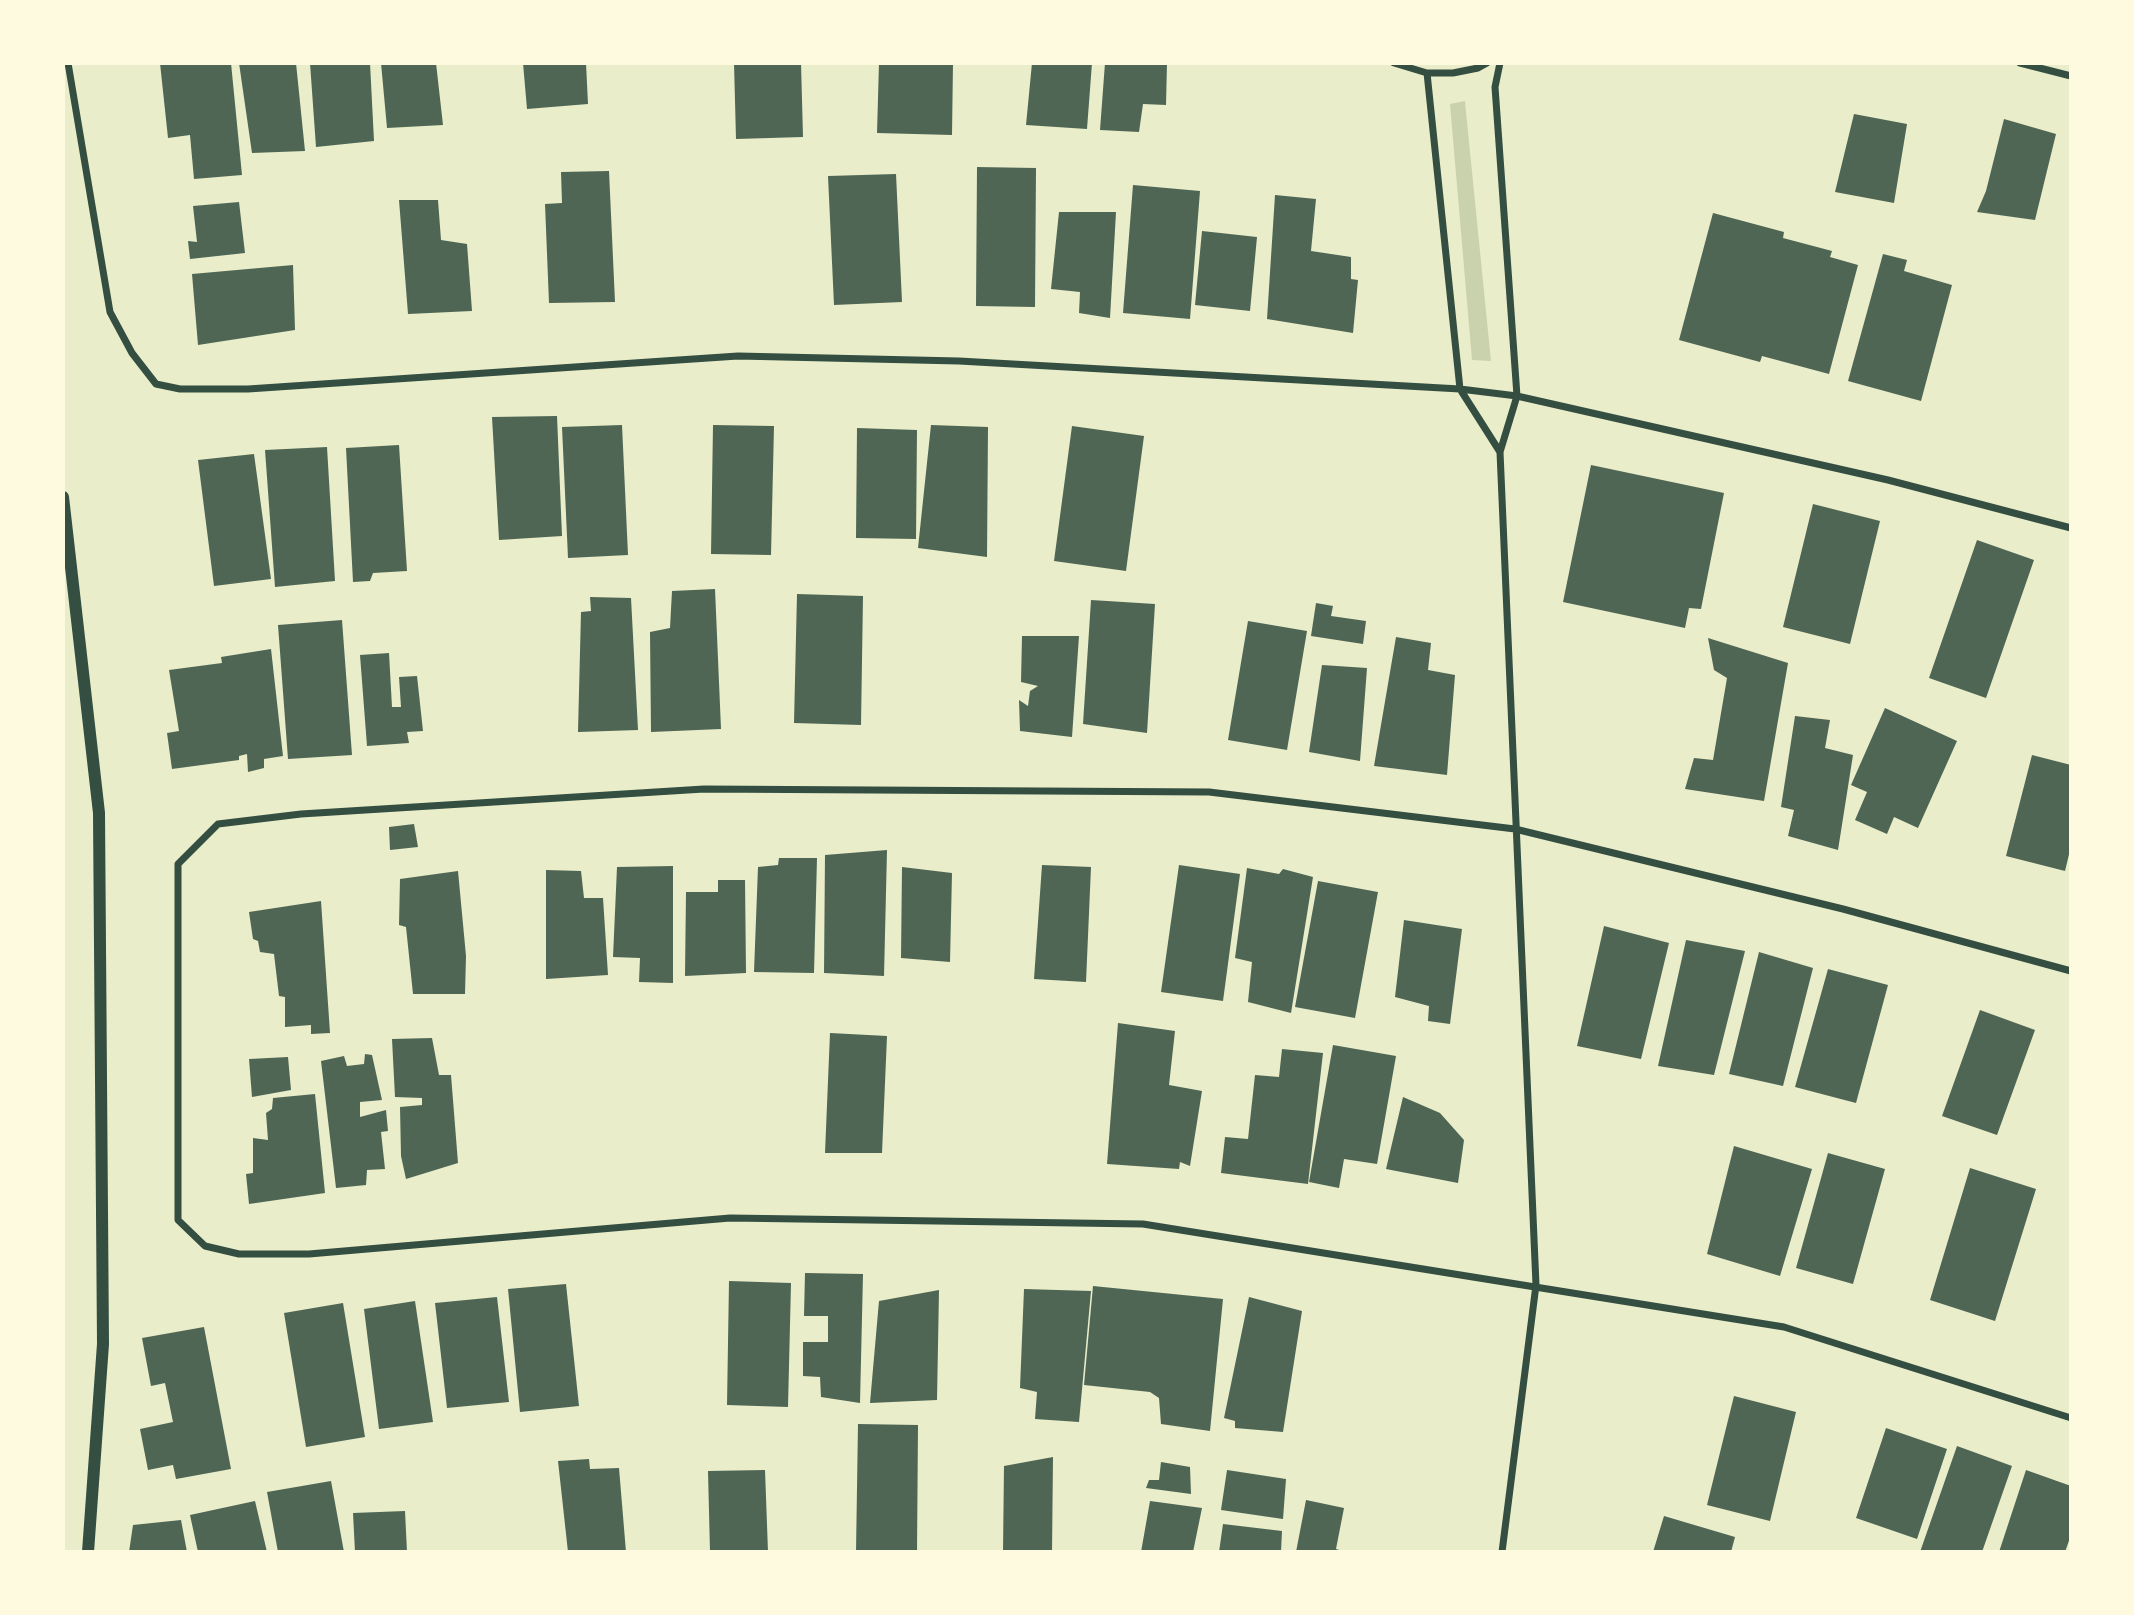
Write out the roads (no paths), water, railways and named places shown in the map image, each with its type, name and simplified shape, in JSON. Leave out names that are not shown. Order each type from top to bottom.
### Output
[{"type":"street","points":[[68,63],[110,312],[132,353],[156,384],[180,389],[248,389],[738,356],[959,361],[1460,389],[1517,396],[1888,480],[2071,528]]},
{"type":"street","points":[[1394,63],[1427,73],[1453,73],[1478,68],[1487,63]]},
{"type":"street","points":[[1500,63],[1495,87],[1517,396],[1500,452],[1536,1285],[1502,1552]]},
{"type":"street","points":[[2020,63],[2071,76]]},
{"type":"street","points":[[1427,73],[1460,389],[1500,452]]},
{"type":"street","points":[[63,497],[99,813],[103,1344],[88,1552]]},
{"type":"street","points":[[2071,971],[1843,909],[1515,829],[1209,792],[704,789],[301,814],[218,824],[178,864],[178,1220],[205,1246],[239,1254],[298,1254],[730,1218],[1143,1224],[1536,1285],[1784,1327],[2071,1418]]}]
